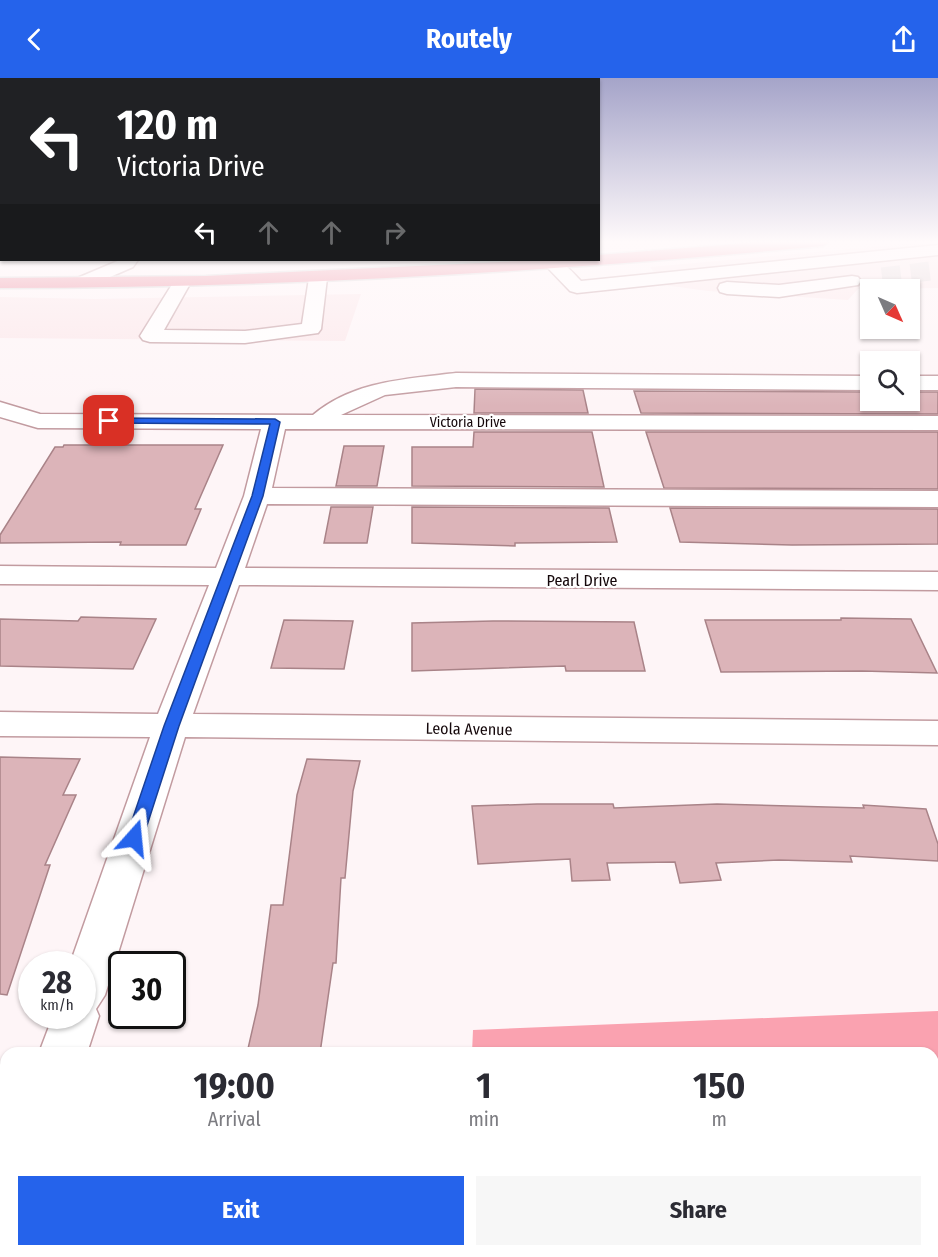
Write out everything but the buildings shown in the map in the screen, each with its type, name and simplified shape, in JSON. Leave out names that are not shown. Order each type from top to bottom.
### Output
[{"type":"street","points":[[174,296],[150,336],[245,337],[311,329],[316,296]]},
{"type":"street","points":[[318,422],[332,410],[358,397],[382,389],[456,380],[860,383]]},
{"type":"street","points":[[920,383],[938,383]]},
{"type":"street","name":"Victoria Drive","points":[[0,409],[38,421],[938,423]]},
{"type":"street","points":[[96,953],[171,726],[257,496],[275,422]]},
{"type":"street","points":[[257,496],[938,499]]},
{"type":"street","name":"Pearl Drive","points":[[0,575],[938,581]]},
{"type":"street","name":"Leola Avenue","points":[[0,724],[938,733]]},
{"type":"street","points":[[65,1047],[71,1029]]},
{"type":"shaded area","points":[[360,296],[345,341],[0,338],[0,297],[95,299]]},
{"type":"shaded area","points":[[786,296],[852,296],[848,300]]},
{"type":"shaded area","points":[[938,1011],[938,1047],[472,1047],[473,1030]]},
{"type":"route","points":[[109,421],[275,422],[257,496],[171,726],[134,838]]}]
